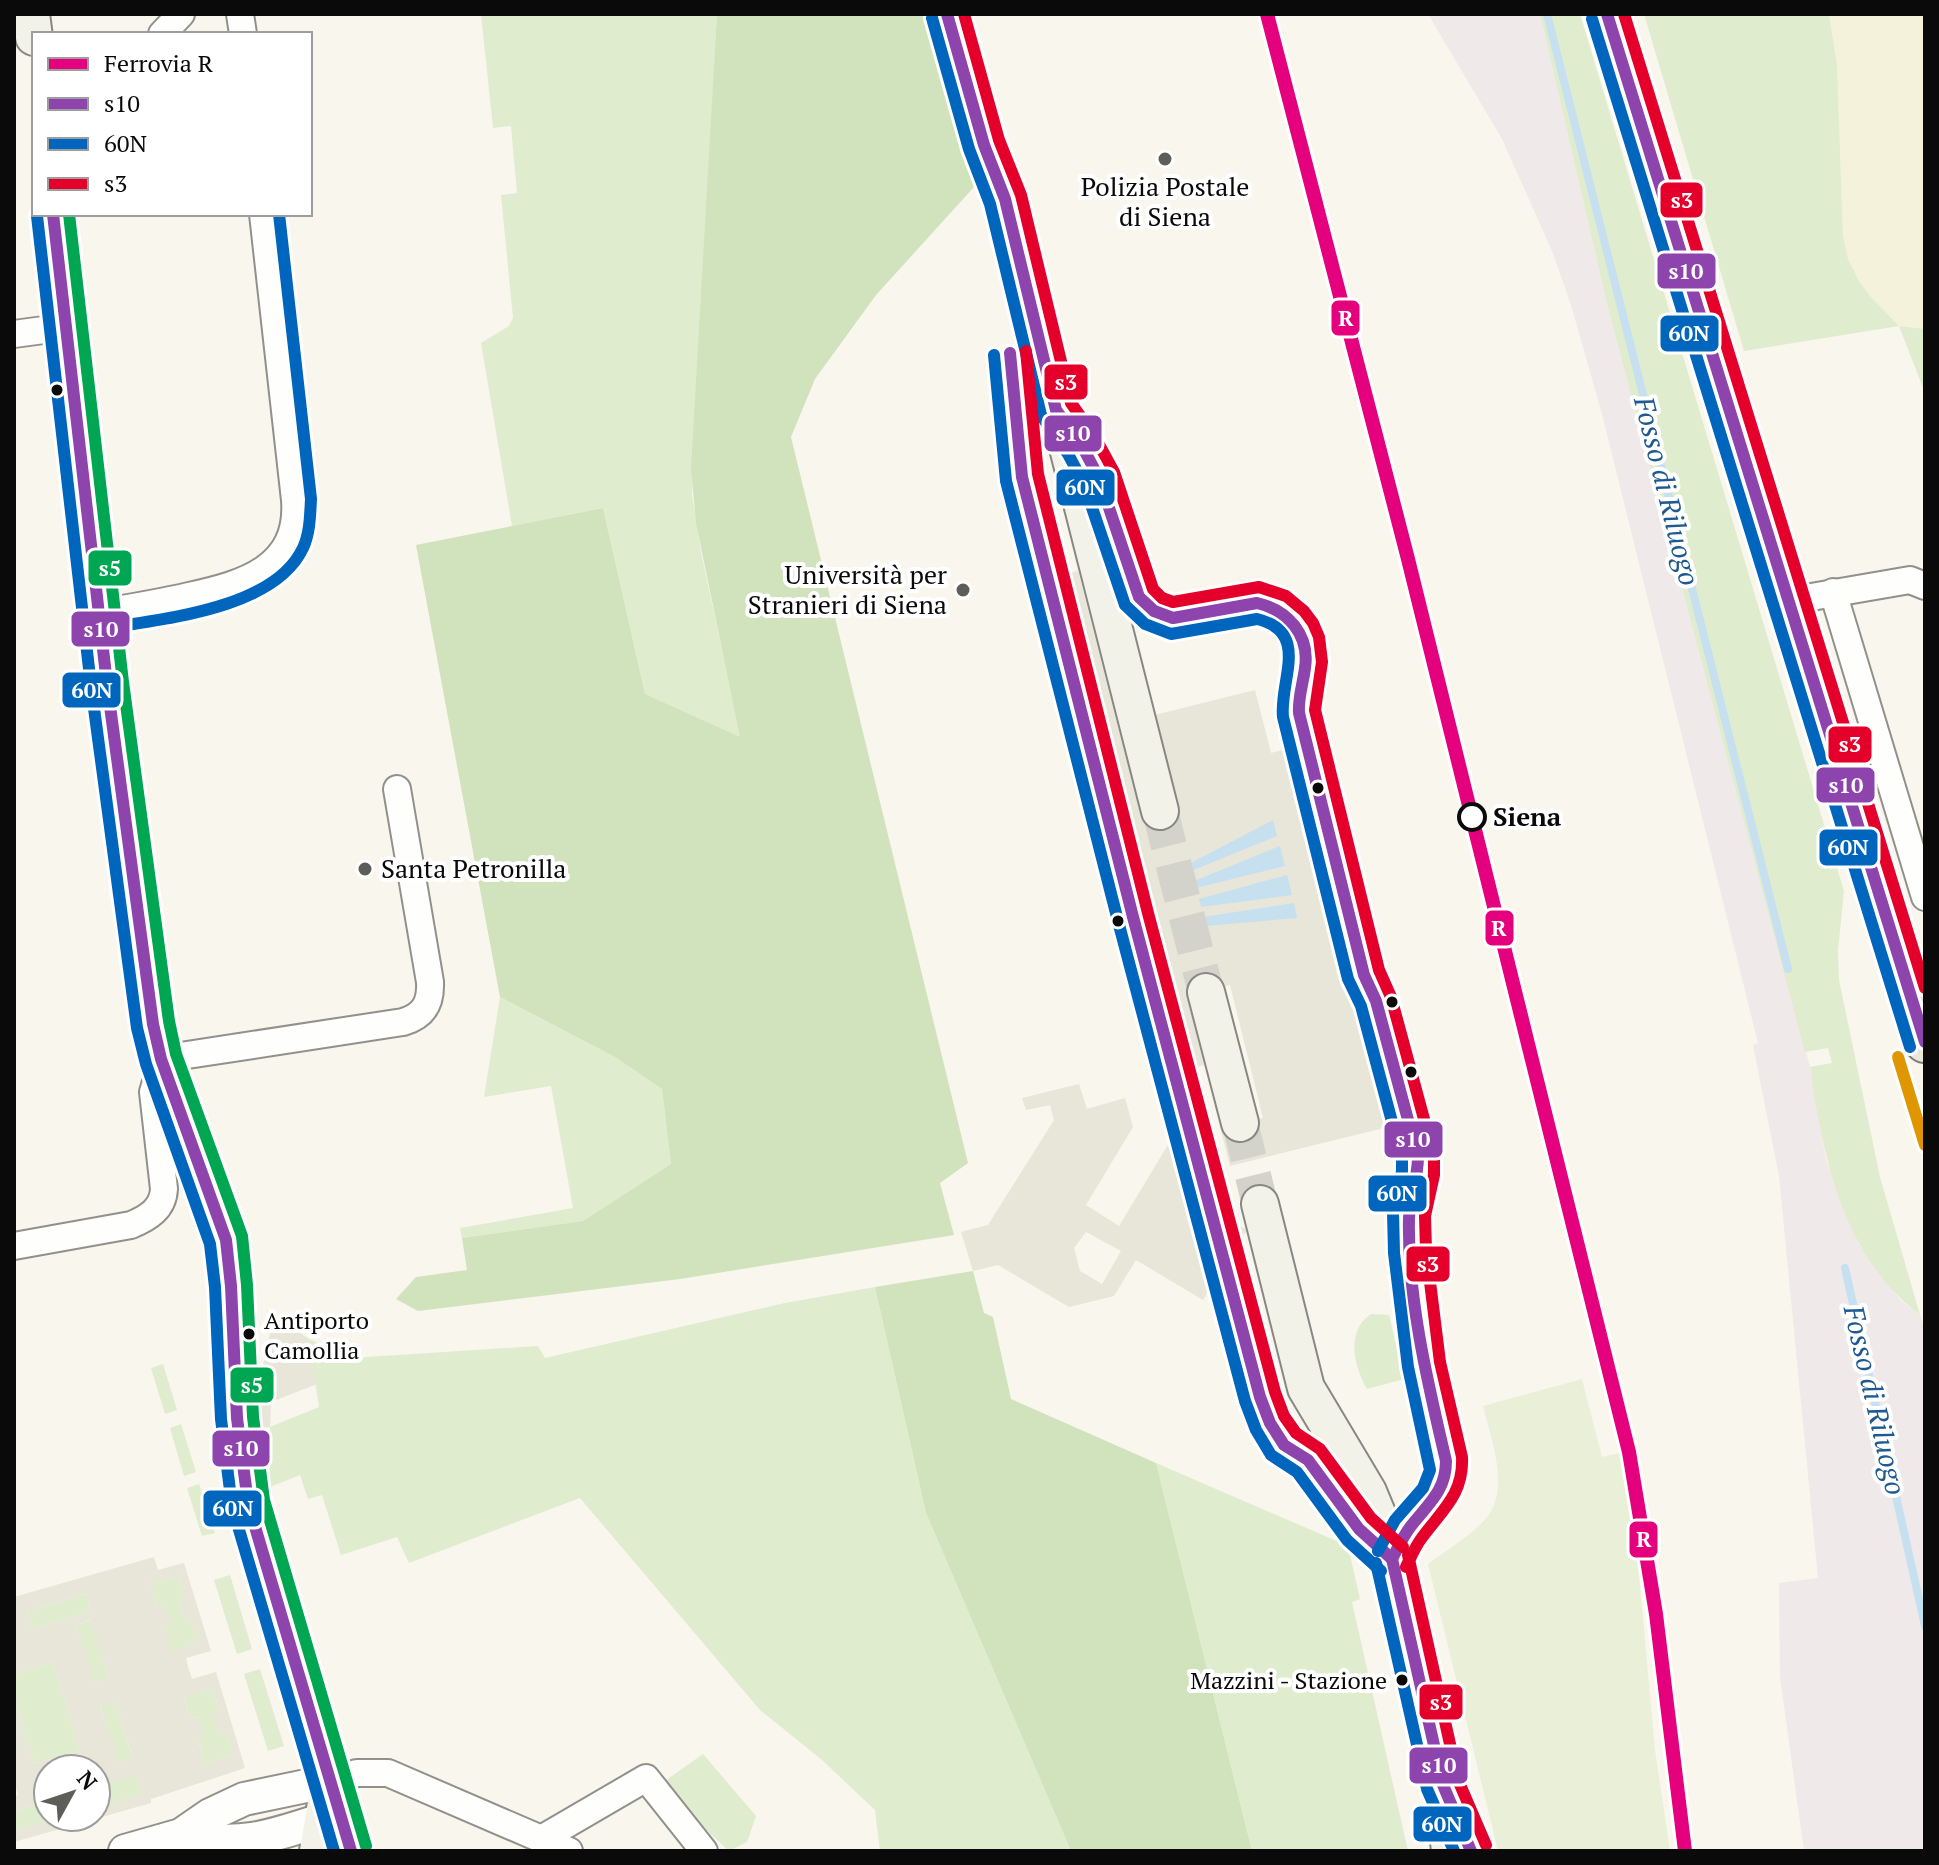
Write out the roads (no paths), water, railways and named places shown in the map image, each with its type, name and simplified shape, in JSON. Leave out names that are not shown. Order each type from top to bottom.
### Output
[{"type":"main road","points":[[947,14],[984,145],[1005,199],[1160,811]]},
{"type":"main road","points":[[967,14],[1004,148],[1005,199]]},
{"type":"main road","points":[[1607,14],[1925,1042]]},
{"type":"main road","points":[[53,216],[98,613],[150,1011],[164,1066],[222,1224],[229,1256],[237,1418],[248,1503],[328,1816],[351,1851]]},
{"type":"main road","points":[[1206,992],[1240,1123]]},
{"type":"main road","points":[[1260,1204],[1306,1388],[1368,1492],[1385,1533],[1443,1785],[1450,1851]]},
{"type":"main road","points":[[1443,1785],[1471,1851]]},
{"type":"street","points":[[164,32],[181,14]]},
{"type":"street","points":[[98,613],[206,593],[246,580],[275,561],[293,533],[295,500],[263,216]]},
{"type":"street","points":[[14,334],[66,327]]},
{"type":"street","points":[[1056,410],[1082,446],[1099,478],[1133,582],[1148,608],[1160,616],[1173,618],[1257,603],[1270,605],[1284,612],[1295,623],[1304,643],[1306,665],[1299,688],[1299,713],[1364,975],[1376,1001],[1419,1165],[1409,1214],[1410,1251],[1420,1342],[1446,1477],[1439,1494],[1410,1527],[1392,1559]]},
{"type":"street","points":[[1788,601],[1910,580],[1925,586]]},
{"type":"street","points":[[1833,592],[1925,897]]},
{"type":"street","points":[[14,1246],[131,1225],[158,1207],[164,1189],[153,1092],[164,1066],[403,1022],[423,1012],[429,1001],[430,982],[397,789]]},
{"type":"street","points":[[125,1851],[181,1835],[210,1815],[244,1799],[328,1816],[357,1773],[388,1773],[569,1851]]},
{"type":"street","points":[[543,1838],[646,1778],[704,1851]]},
{"type":"water","points":[[1273,820],[1277,836],[1191,871],[1189,864]]},
{"type":"water","points":[[1280,846],[1285,866],[1196,888],[1194,881]]},
{"type":"water","points":[[1287,875],[1292,895],[1201,907],[1199,899]]},
{"type":"water","points":[[1294,903],[1297,918],[1206,926],[1203,917]]},
{"type":"waterway","name":"Fosso di Riluogo","points":[[1547,14],[1788,969]]},
{"type":"waterway","name":"Fosso di Riluogo","points":[[1845,1268],[1925,1626]]},
{"type":"tunnel","points":[[1160,811],[1206,992]]},
{"type":"tunnel","points":[[1240,1123],[1260,1204]]},
{"type":"rail line","name":"R","points":[[1267,14],[1408,559],[1629,1452],[1656,1614],[1685,1851]]},
{"type":"place","name":"Polizia Postale di Siena","points":[[1165,159]]},
{"type":"place","name":"Università per Stranieri di Siena","points":[[963,590]]},
{"type":"place","name":"Siena","points":[[1472,817]]},
{"type":"place","name":"Santa Petronilla","points":[[365,869]]},
{"type":"place","name":"Antiporto Camollia","points":[[249,1334]]},
{"type":"place","name":"Mazzini - Stazione","points":[[1402,1680]]}]
